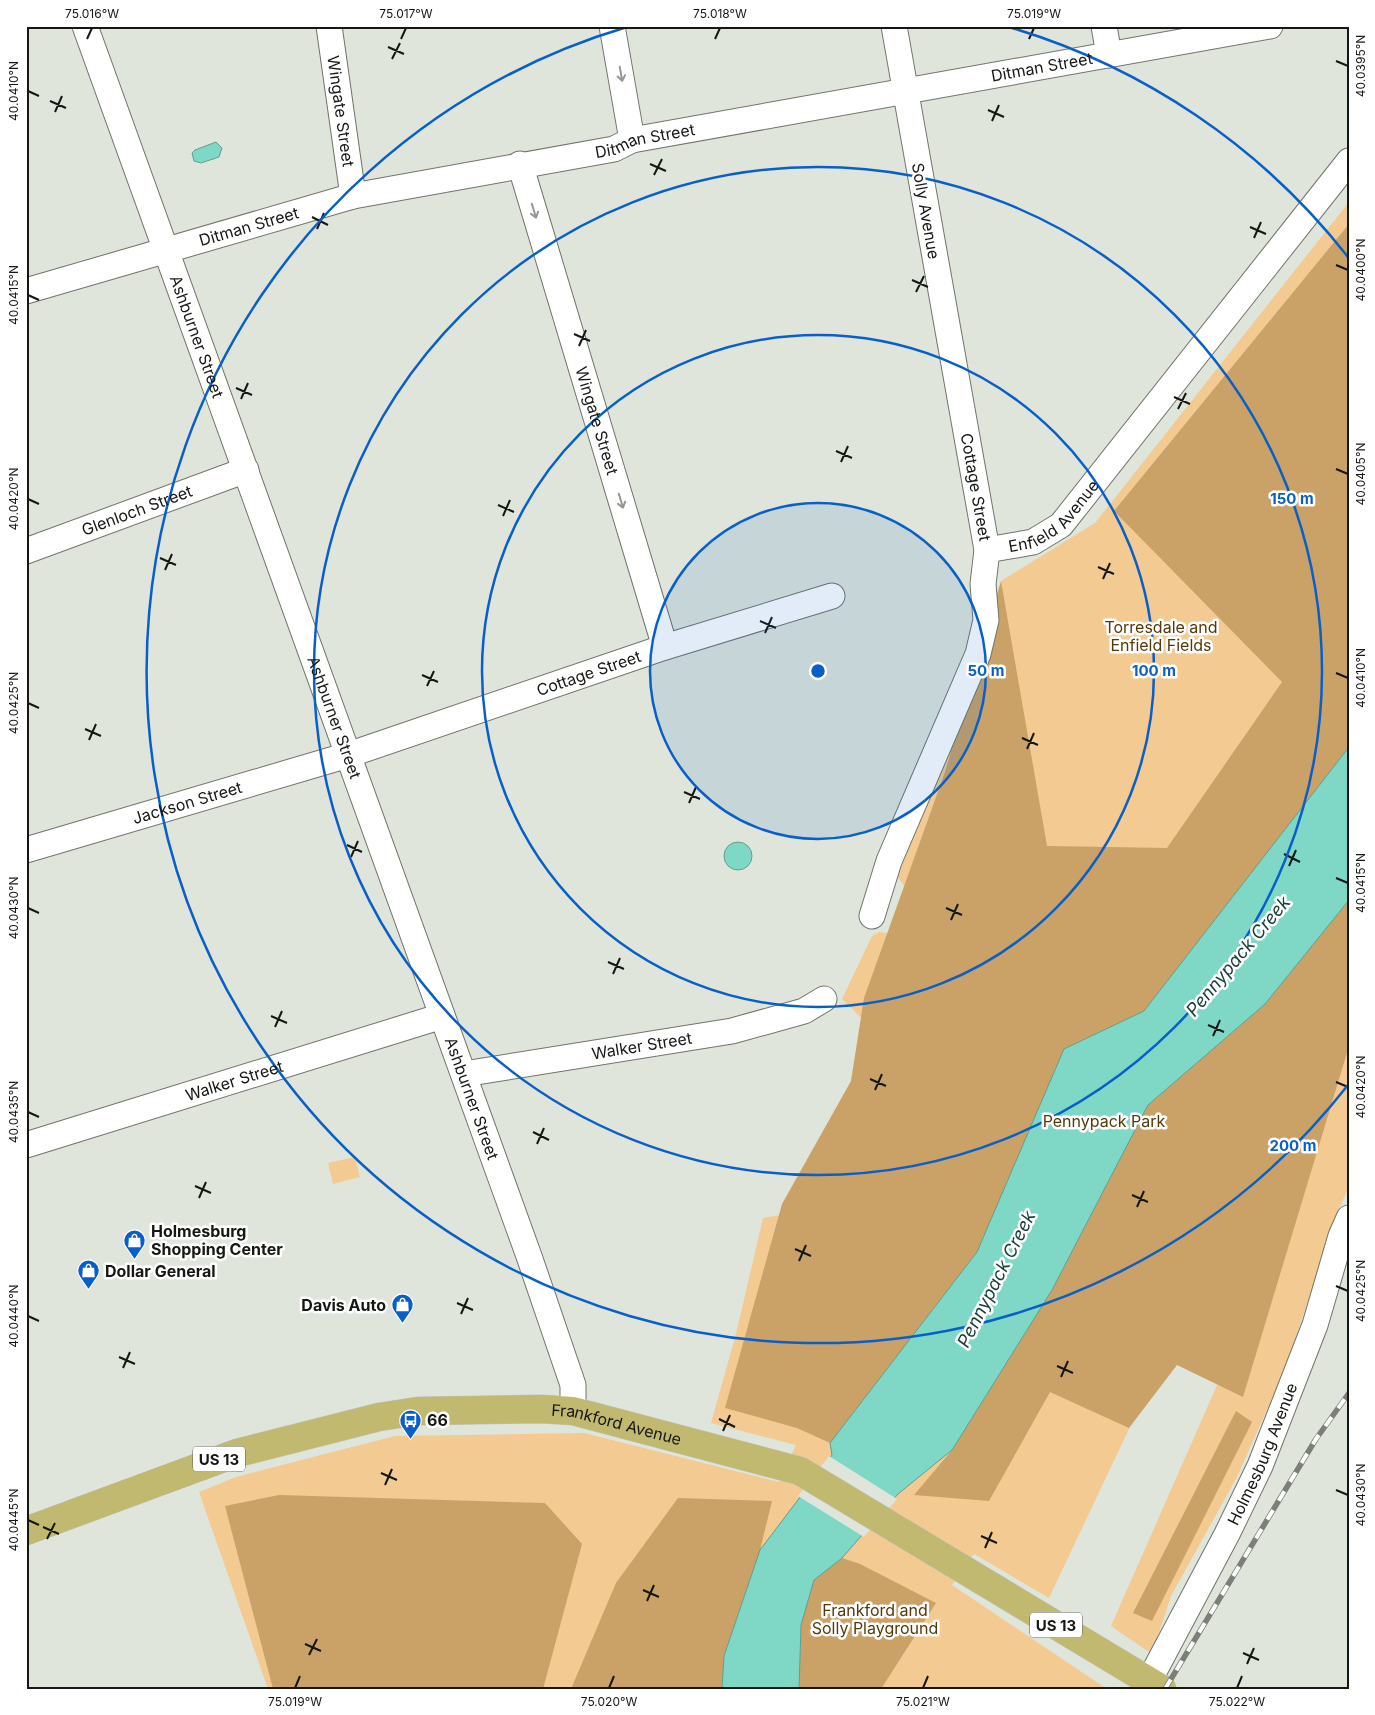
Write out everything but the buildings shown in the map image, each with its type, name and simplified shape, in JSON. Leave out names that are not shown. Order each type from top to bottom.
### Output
[{"type":"main road","name":"Frankford Avenue","points":[[26,1531],[237,1453],[379,1417],[418,1411],[541,1409],[573,1411],[759,1459],[809,1476],[1156,1685]]},
{"type":"street","name":"Ashburner Street","points":[[85,26],[168,250],[464,1074],[573,1385],[573,1411]]},
{"type":"street","name":"Wingate Street","points":[[328,26],[353,196]]},
{"type":"street","points":[[612,26],[632,140]]},
{"type":"street","name":"Solly Avenue","points":[[894,26],[965,424]]},
{"type":"street","points":[[1104,26],[1109,55]]},
{"type":"street","name":"Ditman Street","points":[[26,290],[353,196],[520,164],[614,149],[632,140],[1270,26]]},
{"type":"street","name":"Enfield Avenue","points":[[872,916],[889,861],[978,654],[986,620],[983,584],[987,550],[1033,542],[1061,525],[1349,161]]},
{"type":"street","name":"Wingate Street","points":[[520,164],[664,647]]},
{"type":"street","name":"Cottage Street","points":[[965,424],[987,550]]},
{"type":"street","name":"Glenloch Street","points":[[26,551],[246,470]]},
{"type":"street","name":"Cottage Street","points":[[348,755],[664,647],[832,596]]},
{"type":"street","name":"Jackson Street","points":[[26,850],[348,755]]},
{"type":"street","name":"Walker Street","points":[[464,1074],[732,1031],[804,1011],[824,999]]},
{"type":"street","name":"Walker Street","points":[[26,1145],[442,1016]]},
{"type":"street","name":"Holmesburg Avenue","points":[[1156,1685],[1260,1466],[1315,1325],[1341,1236],[1349,1218]]},
{"type":"green space","name":"Pennypack Park","points":[[1349,202],[1349,879],[1283,959],[1349,1004],[1349,1187],[1339,1209],[1284,1372],[1236,1479],[1171,1596],[1152,1654],[1111,1626],[1218,1383],[1164,1355],[1049,1598],[974,1554],[952,1585],[1107,1689],[268,1689],[199,1492],[236,1477],[395,1436],[584,1433],[779,1482],[796,1445],[711,1423],[736,1334],[763,1218],[804,1211],[878,1034],[842,999],[872,936],[879,932],[892,934],[905,887],[897,876],[1002,586],[1001,581],[1095,523]]},
{"type":"green space","points":[[1349,224],[1349,747],[1144,1011],[1064,1049],[977,1252],[830,1443],[797,1428],[725,1408],[782,1204],[851,1081],[864,998],[945,772],[1001,581],[1047,846],[1167,848],[1282,682],[1114,511]]},
{"type":"green space","points":[[1349,900],[1349,1046],[1243,1397],[1177,1365],[1129,1428],[1050,1392],[989,1501],[914,1495],[952,1450],[1052,1290],[1148,1105],[1265,1004]]},
{"type":"green space","points":[[355,1157],[360,1177],[333,1184],[328,1163]]},
{"type":"green space","points":[[1236,1411],[1252,1422],[1152,1621],[1133,1613]]},
{"type":"green space","points":[[279,1495],[545,1503],[582,1544],[543,1689],[273,1689],[225,1506]]},
{"type":"green space","points":[[678,1498],[772,1501],[760,1550],[724,1656],[722,1689],[571,1689],[616,1583]]},
{"type":"green space","name":"Frankford and Solly Playground","points":[[842,1558],[860,1564],[936,1603],[881,1689],[799,1689],[801,1625],[814,1580]]},
{"type":"water","points":[[216,142],[222,148],[219,157],[201,163],[194,161],[192,153],[195,150]]},
{"type":"water","name":"Pennypack Creek","points":[[1349,747],[1349,900],[1265,1004],[1148,1105],[1052,1290],[952,1450],[898,1494],[842,1558],[814,1580],[801,1625],[799,1689],[722,1689],[724,1656],[760,1550],[832,1455],[830,1443],[977,1252],[1064,1049],[1144,1011]]},
{"type":"water","points":[[738,842],[748,846],[752,856],[748,866],[738,870],[728,866],[724,856],[728,846]]},
{"type":"pier","points":[[829,1456],[897,1499],[864,1537],[798,1496]]},
{"type":"railway","points":[[1165,1689],[1316,1439],[1349,1393]]},
{"type":"place","name":"Holmesburg Shopping Center","points":[[135,1259]]},
{"type":"place","name":"Dollar General","points":[[89,1290]]},
{"type":"place","name":"Davis Auto","points":[[402,1324]]},
{"type":"place","name":"66","points":[[411,1439]]},
{"type":"park label","name":"Torresdale and Enfield Fields","points":[[1161,636]]}]
